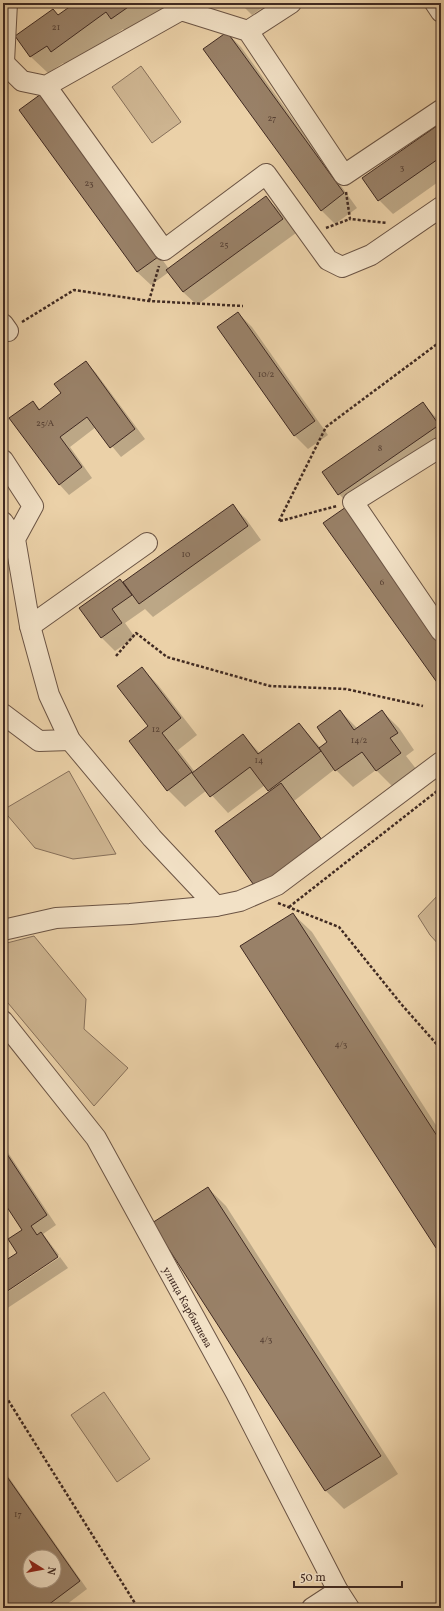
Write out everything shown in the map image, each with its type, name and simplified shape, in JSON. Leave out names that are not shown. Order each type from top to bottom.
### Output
[{"type":"street","points":[[7,3],[3,62],[22,81],[46,86],[181,10],[248,31],[344,175],[441,110]]},
{"type":"street","points":[[248,31],[291,3]]},
{"type":"street","points":[[435,3],[441,12]]},
{"type":"street","points":[[46,86],[164,250],[266,174],[328,260],[342,267],[371,256],[441,207]]},
{"type":"street","points":[[439,448],[353,502],[441,631]]},
{"type":"street","points":[[3,460],[33,506],[15,539]]},
{"type":"street","points":[[3,522],[15,539],[30,626],[49,695],[70,740],[152,838],[216,906]]},
{"type":"street","points":[[30,626],[148,543]]},
{"type":"street","points":[[3,714],[39,741],[70,740]]},
{"type":"street","points":[[3,930],[56,918],[130,914],[216,906],[240,901],[277,885],[441,762]]},
{"type":"street","name":"улица Карбышева","points":[[3,1021],[96,1138],[236,1394],[338,1591],[349,1608]]},
{"type":"street","points":[[312,1608],[338,1591]]},
{"type":"path","points":[[344,175],[350,219]]},
{"type":"path","points":[[309,234],[350,219],[416,225]]},
{"type":"path","points":[[149,301],[164,250]]},
{"type":"path","points":[[5,328],[74,290],[149,301],[243,306]]},
{"type":"path","points":[[353,502],[279,521],[326,427],[441,341]]},
{"type":"path","points":[[116,656],[136,633],[167,657],[270,686],[346,689],[423,706]]},
{"type":"path","points":[[289,907],[441,788]]},
{"type":"path","points":[[253,895],[289,907],[339,927],[402,1005],[441,1049]]},
{"type":"path","points":[[3,1392],[138,1608]]},
{"type":"shaded area","points":[[141,66],[181,122],[152,143],[112,87]]},
{"type":"shaded area","points":[[69,771],[116,854],[73,859],[35,848],[3,810]]},
{"type":"shaded area","points":[[440,893],[441,947],[430,935],[418,916]]},
{"type":"shaded area","points":[[34,936],[86,999],[84,1029],[128,1068],[94,1106],[3,997],[3,944]]},
{"type":"shaded area","points":[[104,1392],[150,1459],[117,1482],[71,1415]]},
{"type":"building","points":[[75,3],[134,3],[111,19],[106,12],[51,52],[47,46],[30,57],[15,36],[53,9],[58,15]]},
{"type":"building","points":[[227,32],[344,193],[321,211],[203,49]]},
{"type":"building","points":[[41,94],[158,257],[137,272],[19,110]]},
{"type":"building","points":[[441,123],[441,157],[378,201],[362,178]]},
{"type":"building","points":[[266,196],[283,219],[183,292],[166,270]]},
{"type":"building","points":[[238,312],[315,421],[294,436],[217,327]]},
{"type":"building","points":[[86,361],[135,429],[110,448],[87,417],[60,437],[82,467],[59,485],[9,418],[33,401],[39,410],[61,393],[54,384]]},
{"type":"building","points":[[423,402],[439,425],[338,495],[322,472]]},
{"type":"building","points":[[233,504],[248,526],[139,604],[123,582]]},
{"type":"building","points":[[346,507],[441,641],[441,688],[323,523]]},
{"type":"building","points":[[120,579],[132,595],[112,609],[122,623],[101,638],[79,608]]},
{"type":"building","points":[[142,667],[181,718],[162,733],[192,772],[167,791],[129,741],[148,726],[117,686]]},
{"type":"building","points":[[340,710],[354,730],[382,710],[398,733],[390,738],[401,753],[376,771],[362,752],[335,771],[319,748],[327,742],[317,727]]},
{"type":"building","points":[[299,723],[321,751],[268,791],[250,767],[210,797],[192,773],[243,734],[258,754]]},
{"type":"building","points":[[281,783],[322,840],[256,888],[215,831]]},
{"type":"building","points":[[293,913],[441,1142],[441,1244],[436,1248],[240,946]]},
{"type":"building","points":[[3,1148],[47,1215],[31,1226],[37,1235],[41,1232],[58,1257],[3,1294],[3,1262],[17,1253],[8,1239],[22,1230],[3,1201]]},
{"type":"building","points":[[208,1187],[381,1456],[325,1491],[152,1223]]},
{"type":"building","points":[[3,1471],[58,1549],[22,1549],[22,1589],[62,1589],[62,1555],[80,1581],[44,1608],[3,1608]]}]
